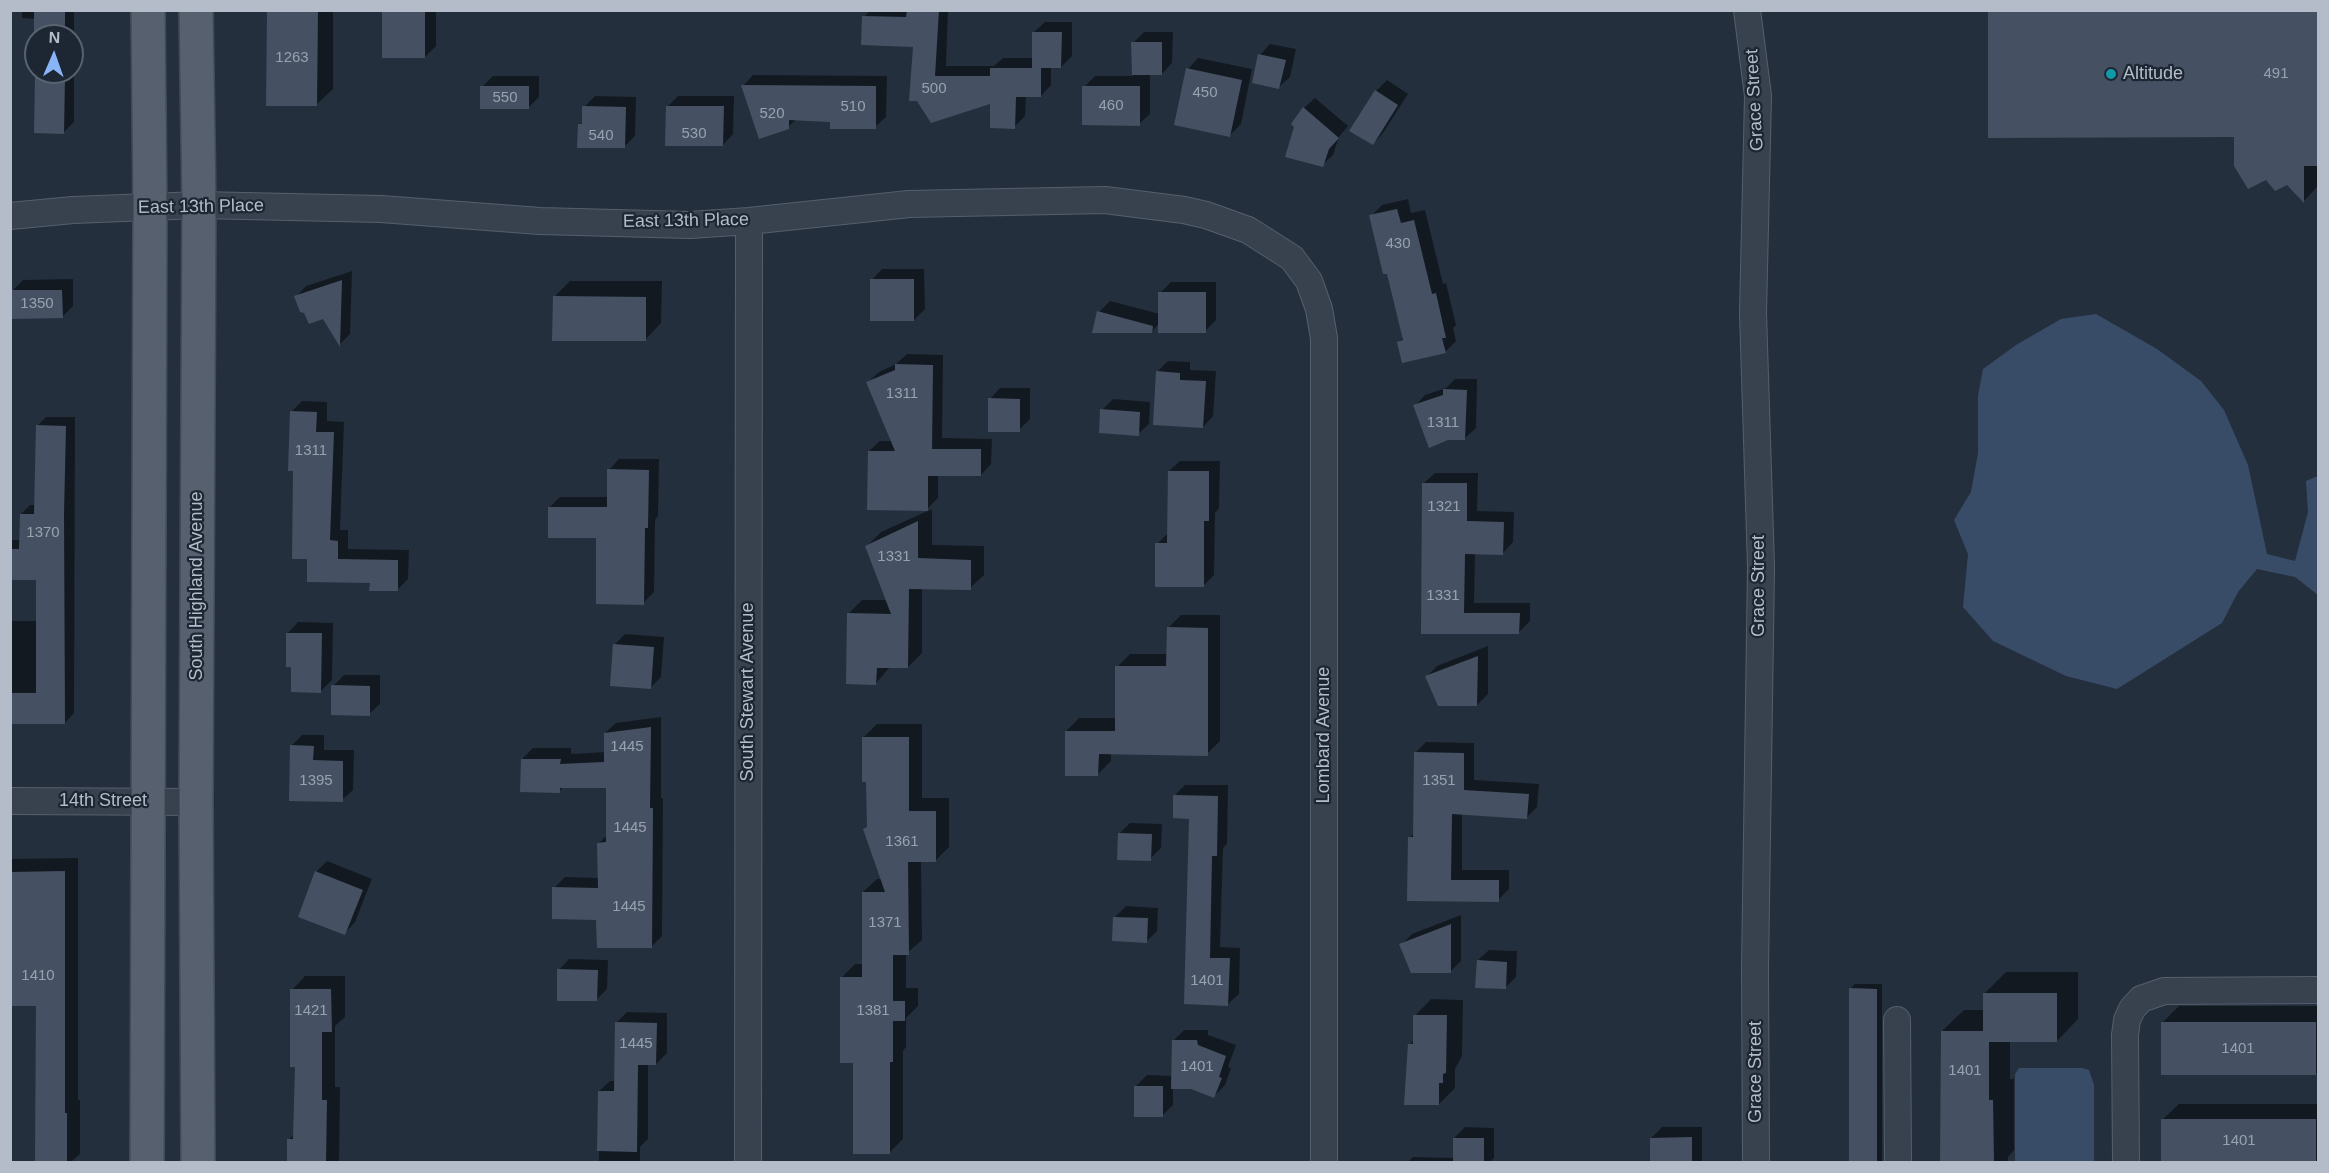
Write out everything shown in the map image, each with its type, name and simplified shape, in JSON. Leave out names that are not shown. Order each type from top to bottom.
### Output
[{"type":"main road","points":[[147,1162],[150,207],[148,10]]},
{"type":"main road","name":"South Highland Avenue","points":[[196,10],[199,205],[196,802],[198,1162]]},
{"type":"street","name":"Grace Street","points":[[1747,10],[1758,96],[1753,313],[1761,567],[1755,969],[1756,1162]]},
{"type":"street","name":"East 13th Place","points":[[10,216],[199,205],[381,209],[540,221],[690,225],[909,204],[1106,200],[1184,210],[1248,230],[1292,258],[1309,281],[1319,309]]},
{"type":"street","name":"South Stewart Avenue","points":[[748,1162],[749,221]]},
{"type":"street","name":"Lombard Avenue","points":[[1319,309],[1324,338],[1324,1162]]},
{"type":"street","name":"14th Street","points":[[10,801],[196,802]]},
{"type":"street","points":[[2126,1162],[2125,1035],[2127,1020],[2141,999],[2164,991],[2319,990]]},
{"type":"street","points":[[1897,1020],[1898,1162]]},
{"type":"water","points":[[2096,314],[2157,349],[2201,381],[2224,410],[2248,465],[2267,554],[2295,561],[2308,512],[2306,481],[2318,476],[2318,595],[2295,577],[2257,569],[2238,592],[2222,623],[2117,689],[2066,676],[1993,641],[1963,607],[1968,554],[1954,520],[1971,492],[1978,453],[1978,396],[1983,369],[2016,345],[2061,319]]},
{"type":"water","points":[[2019,1068],[2089,1070],[2094,1085],[2094,1162],[2015,1162],[2015,1074]]},
{"type":"building","points":[[34,10],[65,10],[65,24],[34,24]]},
{"type":"building","points":[[267,10],[318,10],[317,106],[266,106]]},
{"type":"building","points":[[382,10],[425,10],[425,58],[382,58]]},
{"type":"building","points":[[907,10],[939,10],[935,76],[990,76],[990,68],[1041,68],[1041,97],[1016,97],[1015,129],[990,128],[990,104],[931,123],[917,101],[909,101],[913,47],[861,45],[862,16],[906,17]]},
{"type":"building","name":"Altitude","points":[[1988,10],[2319,10],[2319,166],[2304,166],[2304,203],[2287,185],[2275,191],[2266,180],[2248,189],[2234,166],[2234,137],[1988,138]]},
{"type":"building","points":[[1032,32],[1062,32],[1061,68],[1032,68]]},
{"type":"building","points":[[1131,42],[1162,42],[1162,75],[1132,75]]},
{"type":"building","points":[[1258,54],[1286,60],[1279,89],[1252,83]]},
{"type":"building","points":[[1186,68],[1242,80],[1230,137],[1174,125]]},
{"type":"building","points":[[35,84],[65,84],[64,134],[34,133]]},
{"type":"building","points":[[741,85],[876,86],[876,129],[830,129],[830,122],[789,120],[789,129],[759,139]]},
{"type":"building","points":[[480,86],[529,86],[529,109],[480,109]]},
{"type":"building","points":[[1082,86],[1140,86],[1140,126],[1082,125]]},
{"type":"building","points":[[1375,90],[1398,105],[1373,145],[1349,131]]},
{"type":"building","points":[[582,106],[626,107],[625,148],[577,148],[578,124],[582,124]]},
{"type":"building","points":[[666,106],[724,106],[723,146],[665,146]]},
{"type":"building","points":[[1303,107],[1339,138],[1329,149],[1323,167],[1285,157],[1294,127],[1291,124]]},
{"type":"building","points":[[1397,209],[1401,223],[1414,220],[1432,294],[1436,293],[1446,338],[1442,338],[1446,353],[1402,363],[1397,342],[1403,340],[1387,274],[1383,274],[1369,215]]},
{"type":"building","points":[[870,279],[914,279],[914,321],[870,321]]},
{"type":"building","points":[[342,280],[340,347],[323,319],[309,324],[304,313],[300,312],[294,296]]},
{"type":"building","points":[[11,290],[62,290],[63,318],[11,319]]},
{"type":"building","points":[[1158,292],[1206,292],[1206,333],[1158,333]]},
{"type":"building","points":[[553,296],[646,297],[646,341],[552,341]]},
{"type":"building","points":[[1097,311],[1153,326],[1152,333],[1092,333]]},
{"type":"building","points":[[895,364],[933,365],[932,449],[981,449],[981,476],[928,476],[928,511],[867,510],[868,451],[895,451],[866,382],[895,370]]},
{"type":"building","points":[[1156,371],[1180,373],[1180,380],[1206,381],[1203,428],[1153,425]]},
{"type":"building","points":[[1443,389],[1467,390],[1465,440],[1448,440],[1429,448],[1413,405],[1443,395]]},
{"type":"building","points":[[988,398],[1020,399],[1020,432],[988,432]]},
{"type":"building","points":[[1100,409],[1140,412],[1139,436],[1099,433]]},
{"type":"building","points":[[290,411],[317,412],[316,432],[334,432],[330,540],[338,541],[338,559],[398,560],[398,591],[369,591],[370,583],[307,582],[307,559],[292,559],[293,471],[288,471]]},
{"type":"building","points":[[36,425],[66,426],[65,724],[11,724],[11,693],[36,693],[36,580],[10,580],[10,549],[19,549],[20,514],[34,514]]},
{"type":"building","points":[[607,469],[649,470],[648,528],[645,528],[644,605],[596,604],[596,538],[548,538],[548,507],[607,507]]},
{"type":"building","points":[[1168,471],[1209,471],[1209,521],[1204,521],[1204,587],[1155,587],[1155,543],[1167,543]]},
{"type":"building","points":[[1422,483],[1467,483],[1467,521],[1504,522],[1503,555],[1465,554],[1464,613],[1520,613],[1519,634],[1421,634]]},
{"type":"building","points":[[918,521],[918,558],[971,560],[971,590],[909,589],[908,668],[877,668],[876,685],[846,684],[847,613],[891,614],[865,546]]},
{"type":"building","points":[[1167,627],[1208,628],[1208,756],[1099,754],[1098,776],[1065,776],[1065,731],[1115,731],[1115,666],[1166,666]]},
{"type":"building","points":[[286,633],[322,633],[321,693],[291,692],[291,667],[286,667]]},
{"type":"building","points":[[613,644],[654,647],[651,689],[610,686]]},
{"type":"building","points":[[1478,656],[1477,706],[1438,706],[1425,676]]},
{"type":"building","points":[[331,685],[370,686],[370,716],[331,715]]},
{"type":"building","points":[[651,727],[652,948],[597,948],[596,920],[552,919],[552,887],[598,888],[597,843],[606,842],[606,788],[560,788],[560,793],[520,792],[521,759],[561,759],[560,764],[604,762],[604,733]]},
{"type":"building","points":[[862,737],[909,737],[909,811],[936,811],[936,862],[908,862],[909,955],[893,955],[893,1001],[905,1001],[905,1021],[893,1021],[893,1062],[890,1062],[890,1154],[853,1154],[853,1063],[840,1063],[840,977],[862,977],[862,892],[885,892],[863,829],[867,827],[866,782],[862,782]]},
{"type":"building","points":[[290,745],[314,746],[313,760],[343,761],[343,802],[289,801]]},
{"type":"building","points":[[1414,752],[1464,753],[1464,790],[1529,794],[1527,819],[1452,814],[1451,880],[1499,880],[1499,902],[1407,901],[1408,837],[1413,837]]},
{"type":"building","points":[[1173,795],[1218,796],[1217,856],[1212,856],[1210,958],[1230,958],[1228,1006],[1184,1004],[1189,819],[1173,818]]},
{"type":"building","points":[[1118,833],[1152,834],[1151,861],[1117,860]]},
{"type":"building","points":[[65,871],[67,1162],[35,1162],[36,1006],[10,1006],[10,872]]},
{"type":"building","points":[[315,871],[363,890],[345,935],[298,917]]},
{"type":"building","points":[[1113,917],[1148,918],[1147,943],[1112,941]]},
{"type":"building","points":[[1451,924],[1451,973],[1411,973],[1399,944]]},
{"type":"building","points":[[1477,960],[1507,962],[1506,989],[1475,988]]},
{"type":"building","points":[[557,969],[598,970],[597,1001],[557,1001]]},
{"type":"building","points":[[1849,988],[1877,989],[1877,1162],[1849,1162]]},
{"type":"building","points":[[290,989],[331,989],[332,1032],[322,1032],[322,1100],[327,1100],[326,1162],[287,1162],[287,1139],[293,1139],[295,1067],[290,1067]]},
{"type":"building","points":[[1983,993],[2057,993],[2057,1042],[1989,1042],[1989,1100],[1993,1100],[1994,1162],[1940,1162],[1941,1031],[1983,1031]]},
{"type":"building","points":[[1413,1015],[1447,1015],[1446,1073],[1443,1074],[1443,1083],[1439,1083],[1439,1105],[1404,1105],[1408,1044],[1413,1044]]},
{"type":"building","points":[[615,1022],[657,1023],[656,1065],[638,1065],[637,1152],[597,1151],[598,1091],[614,1091]]},
{"type":"building","points":[[2161,1022],[2316,1022],[2316,1075],[2161,1075]]},
{"type":"building","points":[[1172,1040],[1197,1040],[1198,1045],[1226,1056],[1219,1077],[1222,1078],[1214,1098],[1191,1089],[1171,1089]]},
{"type":"building","points":[[1134,1086],[1163,1086],[1163,1117],[1134,1117]]},
{"type":"building","points":[[2161,1119],[2316,1119],[2316,1162],[2161,1162]]},
{"type":"building","points":[[1692,1137],[1692,1162],[1650,1162],[1650,1138]]},
{"type":"building","points":[[1453,1138],[1484,1138],[1484,1162],[1453,1162]]},
{"type":"place","name":"Altitude","points":[[2111,74]]}]
